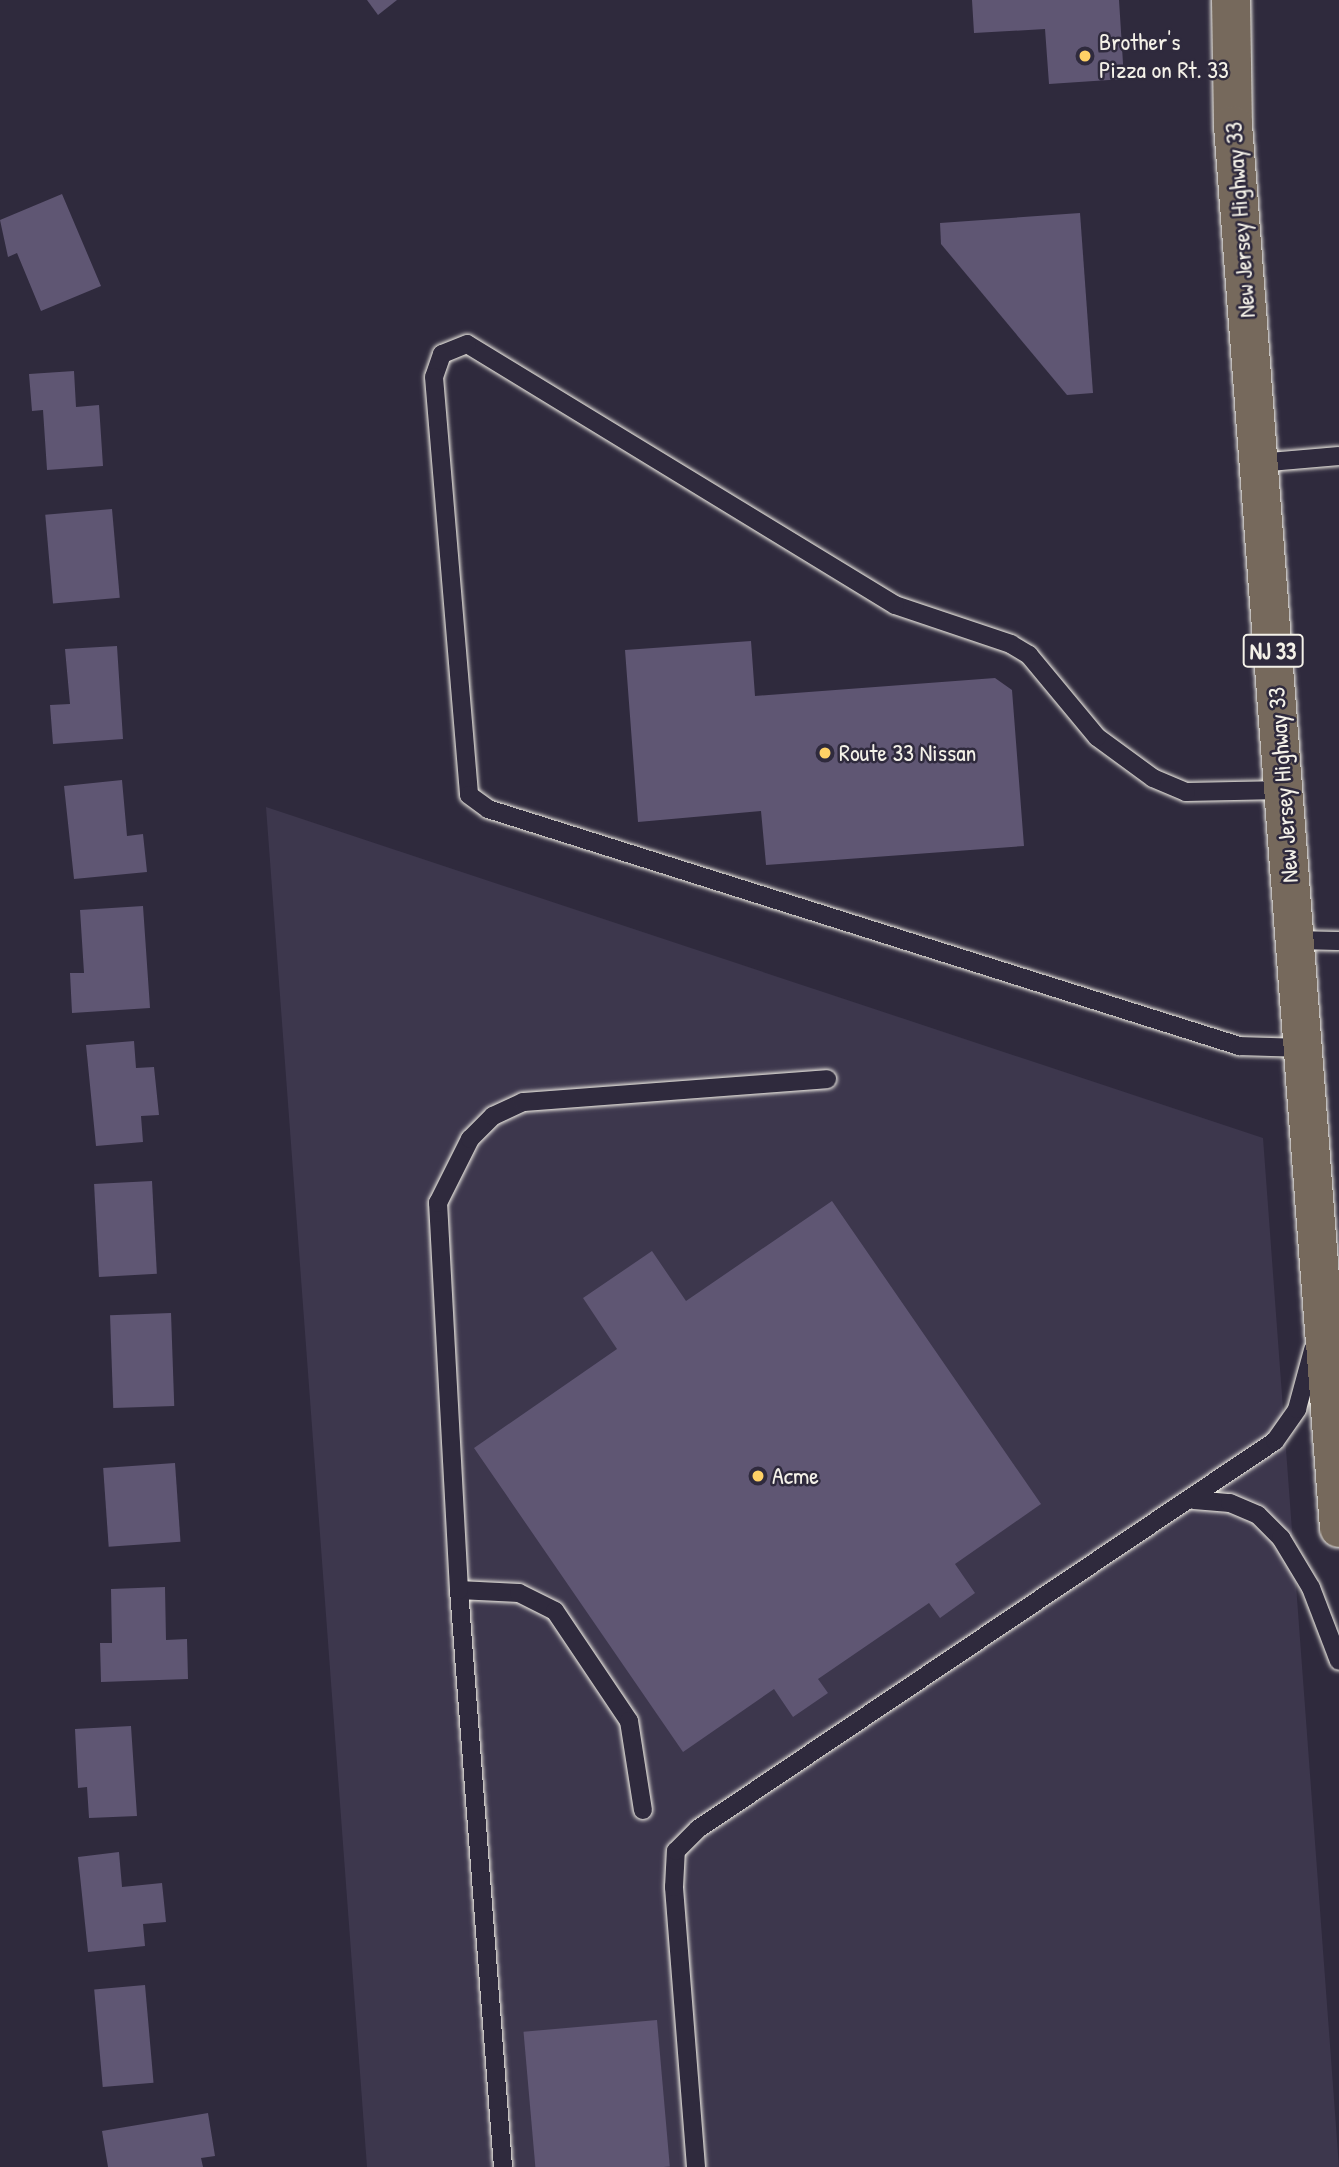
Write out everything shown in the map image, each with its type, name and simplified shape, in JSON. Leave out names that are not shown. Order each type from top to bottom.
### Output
[{"type":"main road","name":"New Jersey Highway 33","points":[[1231,0],[1233,125],[1339,1528]]},
{"type":"lane","points":[[1283,790],[1186,792],[1153,778],[1097,737],[1029,655],[895,605],[467,344],[442,354],[434,377],[469,795],[488,809],[1239,1046],[1303,1048]]},
{"type":"lane","points":[[1258,463],[1339,456]]},
{"type":"lane","points":[[1295,940],[1339,941]]},
{"type":"lane","points":[[503,2167],[459,1590],[438,1203],[470,1139],[493,1116],[557,1096],[827,1079]]},
{"type":"lane","points":[[696,2167],[674,1887],[676,1851],[698,1829],[1150,1522],[1194,1500],[1275,1441],[1297,1409],[1322,1302]]},
{"type":"lane","points":[[1194,1500],[1230,1503],[1258,1515],[1281,1538],[1311,1588],[1339,1661]]},
{"type":"lane","points":[[459,1590],[519,1593],[555,1611],[629,1721],[643,1810]]},
{"type":"shaded area","points":[[266,807],[1263,1138],[1339,2167],[367,2167]]},
{"type":"building","points":[[367,0],[397,0],[378,15]]},
{"type":"building","name":"Brother's Pizza on Rt. 33","points":[[972,0],[1119,0],[1124,79],[1049,84],[1045,29],[974,33]]},
{"type":"building","points":[[62,194],[101,286],[41,311],[17,253],[8,257],[0,220]]},
{"type":"building","points":[[1080,213],[1093,393],[1067,395],[941,244],[940,223]]},
{"type":"building","points":[[74,371],[76,407],[99,405],[103,466],[47,470],[43,410],[32,411],[29,374]]},
{"type":"building","points":[[112,509],[120,598],[53,604],[45,515]]},
{"type":"building","name":"Route 33 Nissan","points":[[751,641],[755,696],[995,678],[1012,690],[1024,846],[766,865],[761,811],[638,822],[625,650]]},
{"type":"building","points":[[117,646],[123,739],[53,744],[50,705],[70,704],[65,649]]},
{"type":"building","points":[[122,780],[127,836],[143,834],[147,872],[74,879],[64,786]]},
{"type":"building","points":[[143,906],[150,1008],[72,1013],[70,973],[84,973],[80,910]]},
{"type":"building","points":[[134,1041],[136,1068],[154,1067],[159,1115],[141,1116],[143,1142],[96,1146],[86,1045]]},
{"type":"building","points":[[152,1181],[157,1274],[99,1277],[94,1184]]},
{"type":"building","name":"Acme","points":[[832,1201],[1041,1504],[955,1564],[975,1593],[940,1618],[929,1603],[818,1679],[828,1693],[793,1717],[774,1689],[683,1752],[474,1448],[617,1349],[583,1298],[652,1251],[686,1301]]},
{"type":"building","points":[[171,1313],[174,1406],[113,1408],[110,1315]]},
{"type":"building","points":[[175,1463],[181,1542],[109,1547],[103,1468]]},
{"type":"building","points":[[165,1587],[166,1640],[187,1639],[188,1679],[101,1682],[100,1643],[112,1643],[111,1589]]},
{"type":"building","points":[[131,1726],[137,1816],[89,1818],[87,1787],[78,1788],[75,1729]]},
{"type":"building","points":[[119,1852],[122,1887],[162,1883],[166,1922],[143,1924],[145,1946],[88,1952],[78,1857]]},
{"type":"building","points":[[145,1985],[154,2083],[103,2087],[94,1989]]},
{"type":"building","points":[[657,2020],[670,2166],[535,2167],[524,2032]]},
{"type":"building","points":[[208,2113],[215,2156],[201,2158],[203,2167],[108,2167],[102,2131]]},
{"type":"place","name":"Brother's Pizza on Rt. 33","points":[[1085,56]]},
{"type":"place","name":"Route 33 Nissan","points":[[825,753]]},
{"type":"place","name":"Acme","points":[[758,1476]]}]
